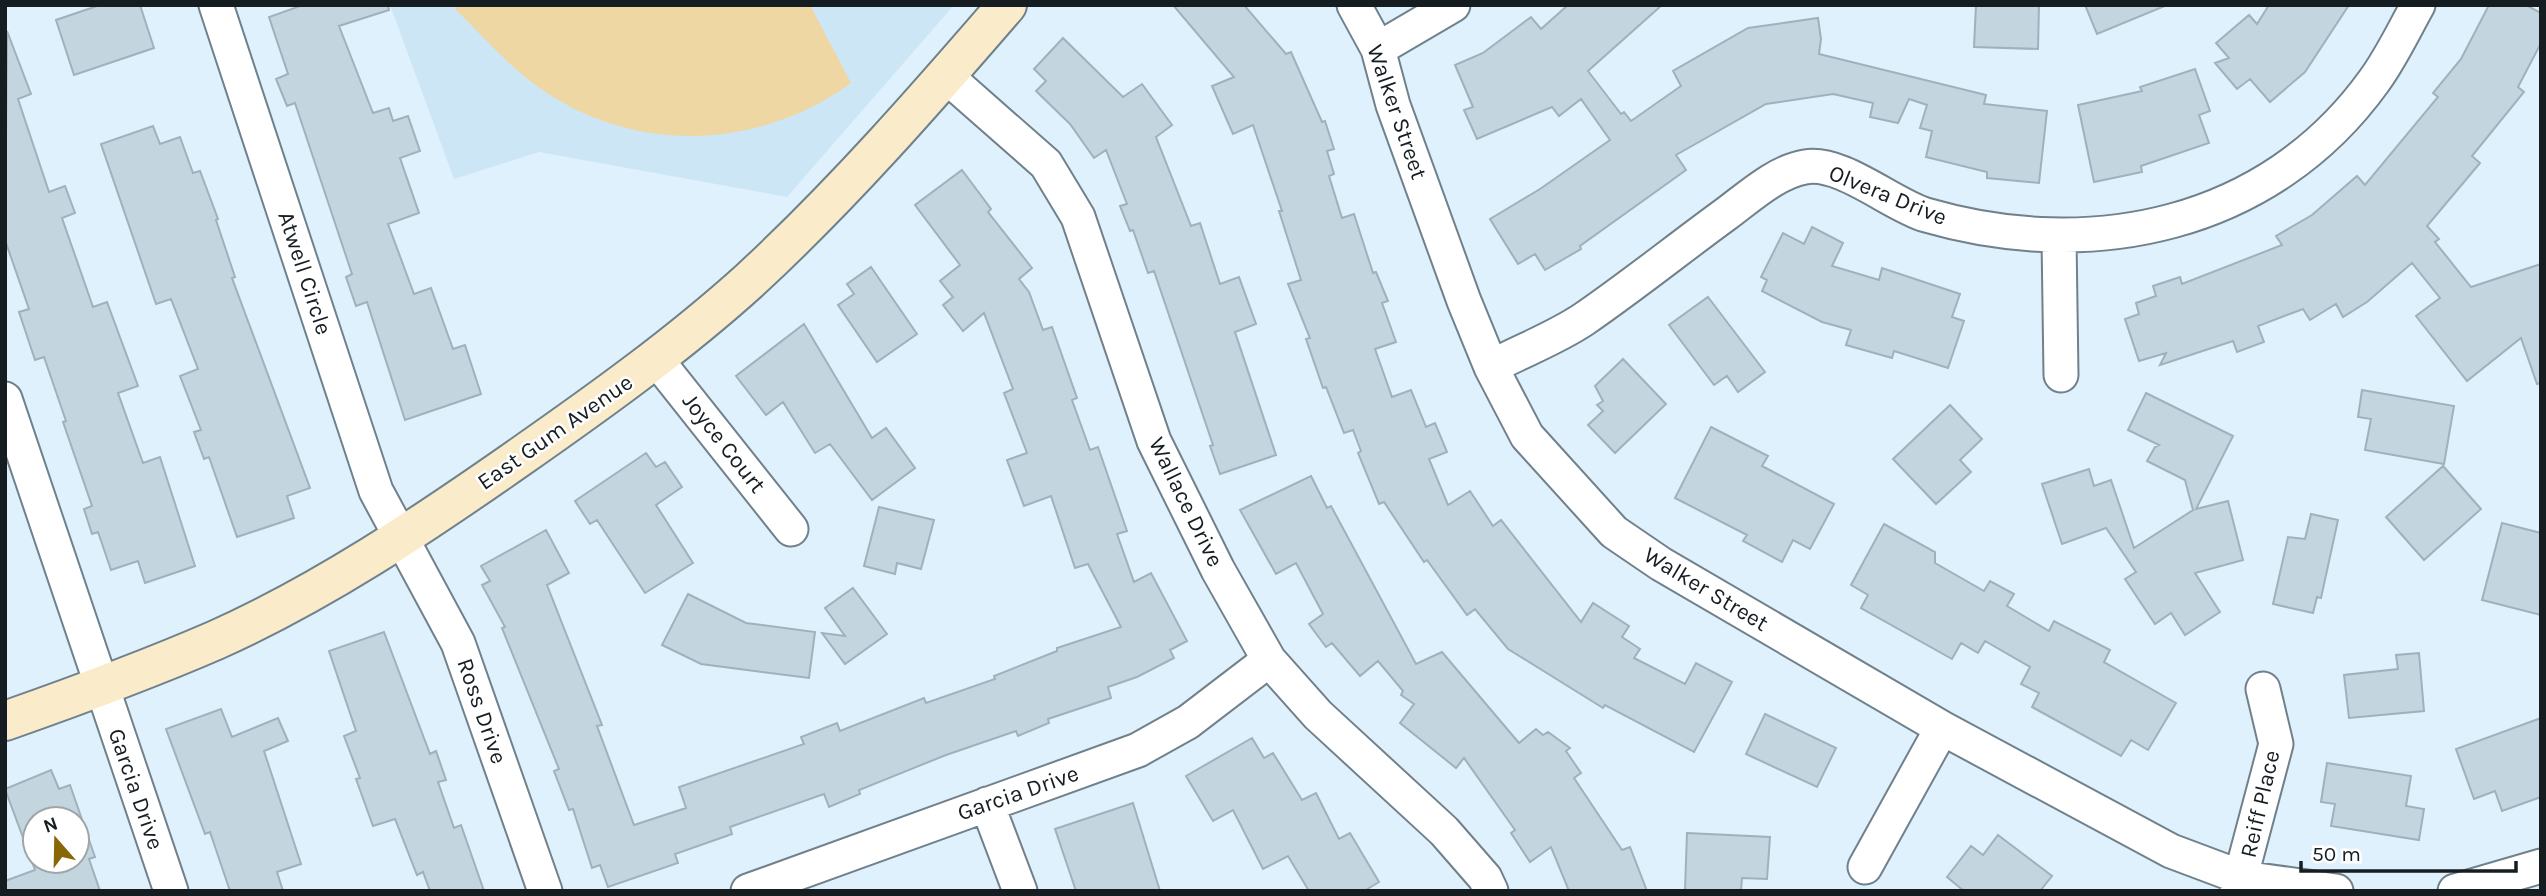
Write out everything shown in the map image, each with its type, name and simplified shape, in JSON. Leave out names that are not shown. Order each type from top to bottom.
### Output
[{"type":"street","name":"Atwell Circle","points":[[216,5],[376,491],[402,538]]},
{"type":"street","name":"East Gum Avenue","points":[[5,721],[100,687],[218,639],[346,573],[402,538],[611,394],[750,279],[803,228],[946,76],[1007,5]]},
{"type":"street","name":"Walker Street","points":[[1354,5],[1378,49],[1393,105],[1464,301],[1491,367],[1527,436],[1614,532],[1661,564],[1942,728],[2171,851],[2240,884],[2336,891]]},
{"type":"street","points":[[1378,49],[1453,5]]},
{"type":"street","name":"Olvera Drive","points":[[1491,367],[1581,320],[1739,204],[1790,170],[1809,166],[1827,169],[1922,214],[1986,231],[2059,237],[2109,234],[2173,223],[2234,200],[2279,173],[2323,136],[2367,90],[2418,5]]},
{"type":"street","name":"Wallace Drive","points":[[946,76],[1046,164],[1078,217],[1154,441],[1218,570],[1269,660],[1318,715],[1444,831],[1485,878],[1491,891]]},
{"type":"street","points":[[2059,237],[2061,375]]},
{"type":"street","name":"Joyce Court","points":[[656,359],[791,529]]},
{"type":"street","points":[[5,399],[100,687]]},
{"type":"street","name":"Ross Drive","points":[[402,538],[458,643],[545,891]]},
{"type":"street","name":"Garcia Drive","points":[[748,891],[1138,750],[1188,722],[1269,660]]},
{"type":"street","name":"Garcia Drive","points":[[100,687],[171,891]]},
{"type":"street","name":"Reiff Place","points":[[2240,884],[2276,744],[2263,689]]},
{"type":"street","points":[[1865,867],[1942,728]]},
{"type":"street","points":[[986,804],[1020,891]]},
{"type":"street","points":[[2455,891],[2541,866]]},
{"type":"shaded area","points":[[390,5],[954,5],[787,197],[539,152],[454,179]]},
{"type":"shaded area","points":[[459,5],[810,5],[851,83],[815,105],[777,121],[738,132],[697,136],[657,134],[617,125],[578,110],[541,89],[507,61],[455,9]]},
{"type":"building","points":[[100,5],[140,5],[154,48],[74,75],[56,20]]},
{"type":"building","points":[[303,5],[388,5],[389,10],[339,26],[373,113],[389,108],[393,121],[408,116],[420,151],[400,158],[419,213],[388,224],[414,294],[431,288],[453,349],[465,345],[481,394],[405,420],[367,302],[356,306],[346,277],[352,274],[295,103],[287,106],[276,79],[288,74],[269,17]]},
{"type":"building","points":[[1173,5],[1244,5],[1286,54],[1291,52],[1322,122],[1325,121],[1334,149],[1327,151],[1334,174],[1329,176],[1342,218],[1354,214],[1373,273],[1376,272],[1388,301],[1382,303],[1396,342],[1375,349],[1392,397],[1411,390],[1426,427],[1435,423],[1447,452],[1429,459],[1448,505],[1470,491],[1493,526],[1501,520],[1581,622],[1593,603],[1629,626],[1622,637],[1640,649],[1634,658],[1685,684],[1696,663],[1732,682],[1694,752],[1605,705],[1603,708],[1508,649],[1475,609],[1467,615],[1427,560],[1424,562],[1384,502],[1379,504],[1358,453],[1361,451],[1353,430],[1344,433],[1326,387],[1323,388],[1306,339],[1310,338],[1288,284],[1301,280],[1279,211],[1282,211],[1253,125],[1233,134],[1212,86],[1234,77]]},
{"type":"building","points":[[1568,5],[1662,5],[1588,71],[1621,114],[1624,112],[1631,121],[1681,86],[1673,71],[1748,28],[1818,18],[1821,39],[1819,54],[1986,95],[1984,104],[2047,111],[2039,183],[1987,178],[1987,172],[1926,157],[1932,131],[1920,128],[1927,105],[1909,99],[1898,123],[1870,117],[1873,103],[1833,94],[1766,104],[1676,155],[1686,170],[1580,246],[1581,249],[1545,270],[1535,254],[1518,264],[1490,219],[1540,189],[1610,140],[1581,99],[1559,116],[1552,107],[1477,139],[1464,110],[1473,107],[1455,65],[1483,53],[1531,17],[1541,29]]},
{"type":"building","points":[[1976,5],[2039,5],[2038,49],[1974,47]]},
{"type":"building","points":[[2085,5],[2164,5],[2165,6],[2097,34]]},
{"type":"building","points":[[2269,5],[2349,5],[2305,72],[2270,102],[2250,79],[2237,89],[2215,63],[2229,58],[2216,43],[2249,15],[2257,24]]},
{"type":"building","points":[[2489,5],[2526,5],[2541,13],[2541,43],[2518,87],[2524,92],[2472,156],[2480,163],[2427,226],[2439,239],[2435,242],[2471,287],[2541,264],[2541,383],[2537,384],[2521,338],[2467,381],[2416,316],[2440,298],[2412,263],[2367,302],[2343,317],[2336,304],[2310,320],[2303,309],[2258,326],[2264,342],[2237,352],[2233,341],[2160,365],[2166,353],[2139,361],[2125,319],[2139,314],[2136,303],[2156,296],[2153,286],[2180,277],[2182,284],[2282,245],[2276,236],[2312,215],[2357,176],[2365,185],[2438,97],[2433,93],[2461,59]]},
{"type":"building","points":[[7,31],[31,94],[18,99],[49,192],[65,186],[75,213],[62,218],[93,307],[107,302],[138,386],[118,393],[143,463],[160,457],[195,566],[145,583],[138,561],[111,570],[98,532],[92,534],[84,509],[92,506],[63,422],[66,421],[44,357],[35,360],[19,312],[29,309],[5,240]]},
{"type":"building","points":[[1063,38],[1123,97],[1142,84],[1172,125],[1156,137],[1191,226],[1200,223],[1220,284],[1239,277],[1256,324],[1235,332],[1276,455],[1220,474],[1210,446],[1213,445],[1154,271],[1148,273],[1133,230],[1130,231],[1120,206],[1127,204],[1106,150],[1094,158],[1070,124],[1036,91],[1046,81],[1034,69]]},
{"type":"building","points":[[2195,69],[2210,111],[2199,115],[2209,143],[2141,166],[2142,172],[2094,182],[2078,105],[2142,91],[2140,87]]},
{"type":"building","points":[[153,126],[160,144],[180,137],[193,173],[200,171],[218,219],[216,220],[235,277],[232,278],[310,488],[287,496],[294,518],[237,537],[209,457],[204,459],[194,432],[201,430],[180,376],[198,369],[171,299],[156,304],[101,144]]},
{"type":"building","points":[[962,170],[991,209],[988,212],[1032,268],[1019,279],[1029,292],[1043,330],[1052,327],[1077,398],[1072,400],[1090,450],[1098,447],[1127,531],[1117,534],[1134,582],[1151,573],[1187,641],[1170,650],[1174,658],[1137,677],[1108,687],[1111,698],[1048,719],[1049,723],[1018,736],[1016,731],[946,755],[859,790],[860,794],[829,807],[824,794],[730,827],[732,834],[675,854],[678,863],[608,887],[600,865],[592,868],[573,809],[569,810],[554,771],[559,769],[502,628],[505,627],[482,585],[490,581],[481,566],[546,530],[569,573],[547,585],[602,725],[597,726],[634,825],[686,808],[679,787],[804,744],[801,737],[837,723],[840,731],[924,698],[926,703],[995,679],[994,676],[1057,651],[1057,648],[1121,627],[1088,564],[1075,568],[1051,496],[1024,506],[1007,460],[1027,453],[1004,393],[1013,389],[984,313],[963,331],[943,305],[953,297],[940,281],[960,265],[915,205]]},
{"type":"building","points":[[1812,227],[1843,243],[1832,266],[1879,280],[1882,268],[1960,294],[1952,317],[1964,321],[1948,368],[1894,351],[1892,358],[1846,345],[1851,330],[1822,322],[1762,291],[1767,280],[1761,277],[1783,233],[1804,244]]},
{"type":"building","points":[[871,267],[917,334],[877,362],[838,305],[854,294],[847,284]]},
{"type":"building","points":[[1708,297],[1765,372],[1738,392],[1727,376],[1714,385],[1669,325]]},
{"type":"building","points":[[804,324],[872,438],[886,428],[915,468],[872,500],[830,444],[815,453],[783,402],[766,415],[736,376]]},
{"type":"building","points":[[1623,359],[1666,404],[1615,453],[1588,425],[1603,411],[1597,405],[1603,401],[1595,386]]},
{"type":"building","points":[[2362,390],[2454,406],[2444,464],[2365,450],[2371,419],[2358,417]]},
{"type":"building","points":[[2146,393],[2233,436],[2196,509],[2228,501],[2243,560],[2195,573],[2220,612],[2185,635],[2171,613],[2155,624],[2125,579],[2136,572],[2106,528],[2062,544],[2042,484],[2089,469],[2094,486],[2111,480],[2134,548],[2193,510],[2185,480],[2147,461],[2159,445],[2128,430]]},
{"type":"building","points":[[1950,405],[1982,439],[1960,460],[1971,472],[1936,504],[1893,459]]},
{"type":"building","points":[[1711,427],[1768,456],[1762,466],[1834,504],[1810,549],[1793,540],[1782,562],[1743,541],[1747,535],[1675,498]]},
{"type":"building","points":[[646,453],[656,467],[665,462],[682,487],[656,505],[693,563],[645,593],[597,520],[590,524],[575,501]]},
{"type":"building","points":[[2443,466],[2481,509],[2424,560],[2386,517]]},
{"type":"building","points":[[1311,476],[1327,508],[1331,506],[1416,664],[1442,652],[1519,743],[1536,729],[1543,735],[1548,732],[1570,748],[1566,751],[1581,773],[1574,778],[1622,850],[1630,847],[1647,891],[1569,891],[1551,847],[1530,862],[1511,833],[1515,830],[1464,758],[1456,768],[1400,723],[1414,704],[1401,695],[1403,691],[1378,661],[1360,676],[1332,643],[1326,647],[1309,624],[1323,614],[1296,563],[1276,574],[1240,510]]},
{"type":"building","points":[[879,507],[934,520],[921,569],[897,563],[895,574],[864,566]]},
{"type":"building","points":[[2311,514],[2338,520],[2321,598],[2317,597],[2313,613],[2273,604],[2288,537],[2305,539]]},
{"type":"building","points":[[2502,523],[2541,533],[2541,615],[2482,600]]},
{"type":"building","points":[[1884,524],[1935,552],[1935,563],[1984,591],[1990,581],[2014,594],[2007,606],[2049,631],[2054,621],[2110,650],[2104,662],[2176,703],[2148,750],[2131,740],[2121,756],[2032,707],[2039,693],[2021,684],[2030,667],[1985,641],[1978,653],[1961,643],[1952,659],[1861,608],[1868,595],[1851,585]]},
{"type":"building","points":[[853,588],[887,634],[845,664],[822,633],[845,636],[825,608]]},
{"type":"building","points":[[688,594],[746,623],[815,632],[809,678],[701,664],[662,645]]},
{"type":"building","points":[[384,632],[430,754],[436,751],[446,780],[438,782],[454,828],[461,825],[484,891],[430,891],[423,872],[417,875],[395,819],[373,826],[356,779],[360,778],[344,736],[356,731],[329,651]]},
{"type":"building","points":[[2419,653],[2424,711],[2349,718],[2344,675],[2398,669],[2396,655]]},
{"type":"building","points":[[221,709],[232,737],[278,718],[288,741],[264,751],[301,864],[277,872],[283,891],[230,891],[210,832],[205,834],[166,729]]},
{"type":"building","points":[[1765,714],[1836,748],[1817,787],[1746,754]]},
{"type":"building","points":[[2541,718],[2541,797],[2502,811],[2495,791],[2474,799],[2456,749]]},
{"type":"building","points":[[1252,738],[1264,758],[1273,753],[1302,800],[1316,793],[1339,839],[1350,833],[1379,882],[1364,891],[1309,891],[1288,856],[1263,869],[1233,810],[1213,821],[1186,776]]},
{"type":"building","points":[[2327,763],[2411,776],[2406,806],[2424,809],[2419,840],[2331,826],[2335,804],[2321,802]]},
{"type":"building","points":[[51,770],[59,789],[70,785],[77,805],[21,805],[21,832],[5,789]]},
{"type":"building","points":[[1133,803],[1160,891],[1076,891],[1055,829]]},
{"type":"building","points":[[1687,833],[1770,837],[1767,879],[1742,878],[1741,891],[1685,890]]},
{"type":"building","points":[[1998,835],[2052,876],[2040,891],[1964,891],[1947,877],[1971,846],[1983,855]]},
{"type":"building","points":[[91,865],[100,891],[5,891],[5,881],[21,875],[91,875]]}]
